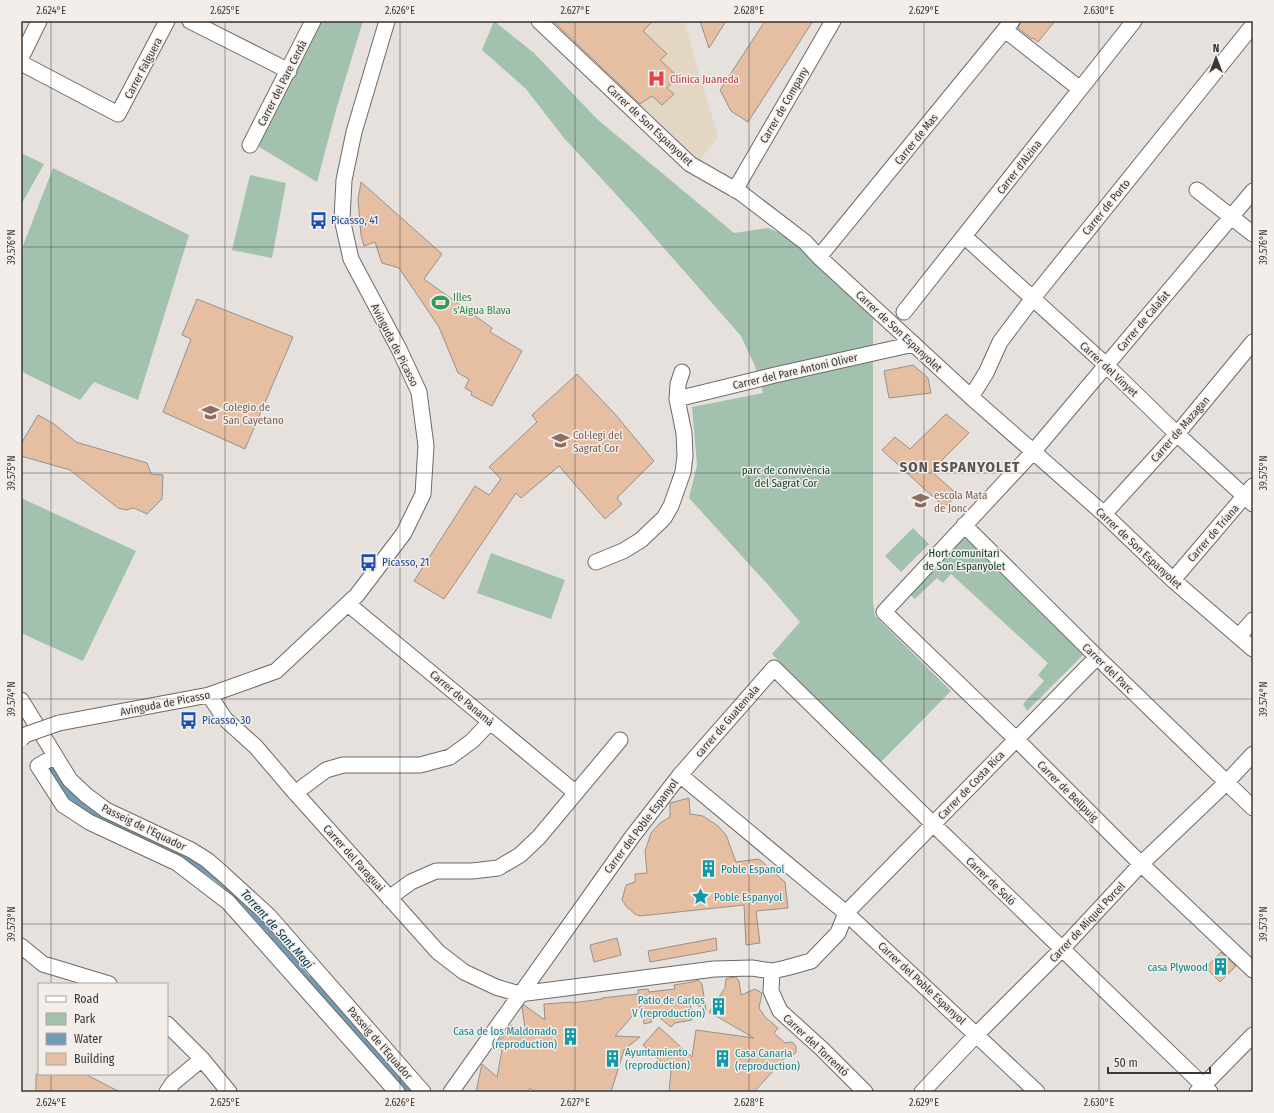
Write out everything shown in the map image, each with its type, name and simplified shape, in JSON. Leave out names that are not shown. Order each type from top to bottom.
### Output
[{"type":"street","points":[[21,58],[39,21]]},
{"type":"street","name":"Carrer Falguera","points":[[21,63],[118,114],[167,21]]},
{"type":"street","points":[[190,21],[289,71]]},
{"type":"street","name":"Carrer del Pare Cerdà","points":[[250,145],[289,71],[313,21]]},
{"type":"street","name":"Avinguda de Picasso","points":[[21,739],[25,735],[59,723],[209,695],[276,671],[357,595],[404,533],[423,494],[426,446],[419,392],[399,349],[351,259],[342,219],[344,180],[354,132],[387,21]]},
{"type":"street","name":"Carrer de Son Espanyolet","points":[[539,21],[690,164],[742,193],[805,242],[819,257],[971,397],[1104,514],[1173,580],[1253,649]]},
{"type":"street","name":"Carrer de Company","points":[[735,190],[833,21]]},
{"type":"street","name":"Carrer d'Alzina","points":[[904,312],[1134,21]]},
{"type":"street","points":[[1009,25],[1080,89]]},
{"type":"street","name":"Carrer de Mas","points":[[819,257],[1009,25]]},
{"type":"street","name":"Carrer de Porto","points":[[971,397],[986,373],[1000,342],[1033,298],[1253,25]]},
{"type":"street","points":[[1197,190],[1253,234]]},
{"type":"street","name":"Carrer de Calafat","points":[[884,612],[1033,452],[1253,191]]},
{"type":"street","name":"Carrer del Vinyet","points":[[964,236],[1106,364],[1177,434],[1250,495]]},
{"type":"street","name":"Carrer de Mazagan","points":[[1104,514],[1177,434],[1253,342]]},
{"type":"street","name":"Carrer del Pare Antoni Oliver","points":[[677,399],[775,375],[914,344]]},
{"type":"street","points":[[596,562],[622,551],[640,540],[664,518],[671,506],[680,482],[685,456],[684,433],[677,399],[678,384],[682,372]]},
{"type":"street","name":"Carrer de Triana","points":[[1173,580],[1250,495]]},
{"type":"street","name":"Carrer del Parc","points":[[964,526],[1096,657],[1253,808]]},
{"type":"street","name":"Carrer de Panamà","points":[[348,604],[576,793]]},
{"type":"street","name":"Carrer de Bellpuig","points":[[884,612],[1016,739],[1141,864],[1253,970]]},
{"type":"street","points":[[1239,636],[1253,620]]},
{"type":"street","name":"Carrer de Costa Rica","points":[[846,913],[1096,657]]},
{"type":"street","name":"carrer de Guatemala","points":[[680,775],[774,668]]},
{"type":"street","name":"Carrer de Soló","points":[[774,668],[932,824],[1062,949],[1203,1090]]},
{"type":"street","name":"Carrer del Paraguai","points":[[209,695],[225,719],[256,747],[295,793],[438,952],[464,972],[496,987],[519,994]]},
{"type":"street","points":[[21,700],[55,756]]},
{"type":"street","points":[[295,793],[326,770],[343,765],[420,765],[450,757],[472,741],[490,722]]},
{"type":"street","points":[[389,898],[411,882],[436,871],[472,871],[498,868],[520,855],[539,837],[620,740]]},
{"type":"street","name":"Carrer de Miquel Porcel","points":[[922,1092],[977,1034],[1062,949],[1141,864],[1226,783],[1253,754]]},
{"type":"street","name":"Passeig de l'Equador","points":[[397,1092],[304,972],[269,916],[207,860],[192,850],[106,810],[86,795],[70,780],[55,756],[38,766],[63,805],[89,822],[177,863],[228,902],[304,972],[423,1092]]},
{"type":"street","name":"Carrer del Poble Espanyol","points":[[451,1092],[519,994],[632,837],[680,775],[846,913],[977,1034],[1037,1092]]},
{"type":"street","points":[[519,994],[714,969],[752,968],[772,970],[811,961],[838,933],[846,913]]},
{"type":"street","points":[[21,946],[43,964],[106,983]]},
{"type":"street","name":"Carrer del Torrentó","points":[[772,970],[771,991],[780,1011],[822,1049],[865,1092]]},
{"type":"street","points":[[168,1025],[202,1059],[229,1092]]},
{"type":"street","points":[[1203,1090],[1253,1035]]},
{"type":"street","points":[[167,1092],[173,1083],[202,1059]]},
{"type":"shaded area","name":"Clínica Juaneda","points":[[553,21],[684,21],[718,137],[699,161]]},
{"type":"green space","points":[[320,21],[363,21],[336,110],[317,182],[256,145]]},
{"type":"green space","name":"parc de convivència del Sagrat Cor","points":[[494,21],[534,53],[597,119],[734,233],[768,228],[789,237],[873,316],[873,602],[875,616],[951,691],[880,763],[772,654],[800,622],[689,498],[697,465],[692,407],[763,393],[755,366],[741,336],[635,215],[564,138],[526,89],[482,50]]},
{"type":"green space","points":[[21,153],[44,164],[21,205]]},
{"type":"green space","points":[[53,168],[189,235],[138,400],[94,382],[80,400],[26,374],[21,370],[21,251]]},
{"type":"green space","points":[[250,175],[286,183],[272,258],[232,250]]},
{"type":"green space","points":[[21,498],[136,551],[83,661],[21,633]]},
{"type":"green space","points":[[913,528],[929,544],[901,572],[885,556]]},
{"type":"green space","name":"Hort comunitari de Son Espanyolet","points":[[964,531],[1086,652],[1027,711],[1023,704],[1044,681],[1038,675],[1048,663],[951,574],[943,583],[937,578],[915,599],[907,592]]},
{"type":"green space","points":[[491,553],[565,580],[551,619],[477,593]]},
{"type":"water","points":[[55,766],[139,829],[135,838],[93,817],[66,797],[48,770]]},
{"type":"water","points":[[148,832],[227,880],[304,960],[296,968],[243,906],[219,884],[184,861],[144,843]]},
{"type":"water","points":[[314,972],[419,1092],[406,1092],[306,979]]},
{"type":"building","points":[[553,21],[653,21],[643,31],[667,54],[660,60],[678,77],[667,88],[674,94],[662,105],[652,96],[640,104]]},
{"type":"building","points":[[700,21],[726,21],[709,48]]},
{"type":"building","points":[[765,21],[813,21],[748,122],[731,111],[720,90]]},
{"type":"building","points":[[1021,21],[1055,21],[1038,42],[1018,28]]},
{"type":"building","name":"Illes s'Aigua Blava","points":[[361,182],[442,254],[424,279],[492,328],[490,332],[522,351],[492,406],[471,395],[472,392],[465,388],[469,379],[458,373],[439,327],[399,268],[382,263],[375,242],[364,246],[361,235],[358,200]]},
{"type":"building","points":[[197,299],[293,337],[245,449],[163,412],[191,339],[182,335]]},
{"type":"building","points":[[913,365],[928,378],[931,393],[889,398],[884,371]]},
{"type":"building","points":[[577,374],[614,413],[654,461],[617,498],[622,504],[605,519],[559,466],[521,498],[516,493],[444,599],[414,581],[475,486],[489,495],[501,479],[489,467],[537,422],[532,415]]},
{"type":"building","points":[[946,414],[969,433],[931,471],[958,495],[944,507],[882,450],[895,437],[910,449]]},
{"type":"building","points":[[38,415],[54,424],[76,442],[147,463],[151,474],[163,475],[162,499],[147,514],[134,508],[126,510],[118,508],[70,470],[21,456],[21,444]]},
{"type":"building","name":"Poble Espanol","points":[[689,798],[690,814],[703,816],[718,826],[726,835],[736,862],[759,859],[785,882],[788,908],[756,911],[760,943],[746,945],[744,905],[640,916],[635,914],[626,906],[622,900],[626,885],[635,882],[635,874],[647,873],[645,851],[651,833],[660,823],[670,817],[670,803]]},
{"type":"building","points":[[617,938],[621,955],[594,962],[590,945]]},
{"type":"building","points":[[716,938],[717,950],[650,962],[648,951]]},
{"type":"building","name":"casa Plywood","points":[[1221,952],[1236,966],[1220,982],[1206,968]]},
{"type":"building","points":[[736,977],[739,981],[741,995],[755,989],[762,993],[759,1008],[765,1017],[778,1028],[774,1033],[785,1043],[792,1042],[796,1046],[796,1052],[791,1057],[786,1057],[754,1092],[669,1092],[671,1071],[643,1045],[659,1027],[692,1057],[696,1030],[754,1038],[709,1012],[725,988],[726,979]]},
{"type":"building","points":[[698,980],[702,984],[706,1010],[690,1001],[692,1020],[675,1023],[671,1027],[651,1011],[652,1022],[644,1024],[641,1006],[615,1036],[640,1037],[624,1050],[611,1092],[535,1092],[530,1088],[528,1092],[476,1092],[482,1064],[497,1077],[502,1050],[496,1046],[511,1025],[526,1035],[522,1007],[524,1005],[545,1020],[544,1004],[572,1003],[638,994],[638,990],[648,989],[649,992],[675,989],[674,985]]},
{"type":"building","points":[[36,1074],[38,1074],[87,1075],[120,1092],[36,1092]]},
{"type":"waterway","name":"Torrent de Sant Magí","points":[[133,833],[151,841]]},
{"type":"waterway","name":"Torrent de Sant Magí","points":[[295,962],[311,981]]},
{"type":"place","name":"Clínica Juaneda","points":[[657,79]]},
{"type":"place","name":"Picasso, 41","points":[[318,220]]},
{"type":"place","name":"Illes s'Aigua Blava","points":[[440,303]]},
{"type":"place","name":"Colegio de San Cayetano","points":[[210,413]]},
{"type":"place","name":"Col·legi del Sagrat Cor","points":[[560,441]]},
{"type":"place","name":"escola Mata de Jonc","points":[[921,501]]},
{"type":"place","name":"Picasso, 21","points":[[369,562]]},
{"type":"place","name":"Picasso, 30","points":[[189,720]]},
{"type":"place","name":"Poble Espanol","points":[[708,869]]},
{"type":"place","name":"Poble Espanyol","points":[[701,897]]},
{"type":"place","name":"casa Plywood","points":[[1221,967]]},
{"type":"place","name":"Patio de Carlos V (reproduction)","points":[[718,1006]]},
{"type":"place","name":"Casa de los Maldonado (reproduction)","points":[[570,1037]]},
{"type":"place","name":"Ayuntamiento (reproduction)","points":[[612,1058]]},
{"type":"place","name":"Casa Canaria (reproduction)","points":[[722,1059]]},
{"type":"district","name":"SON ESPANYOLET","points":[[960,467]]}]
